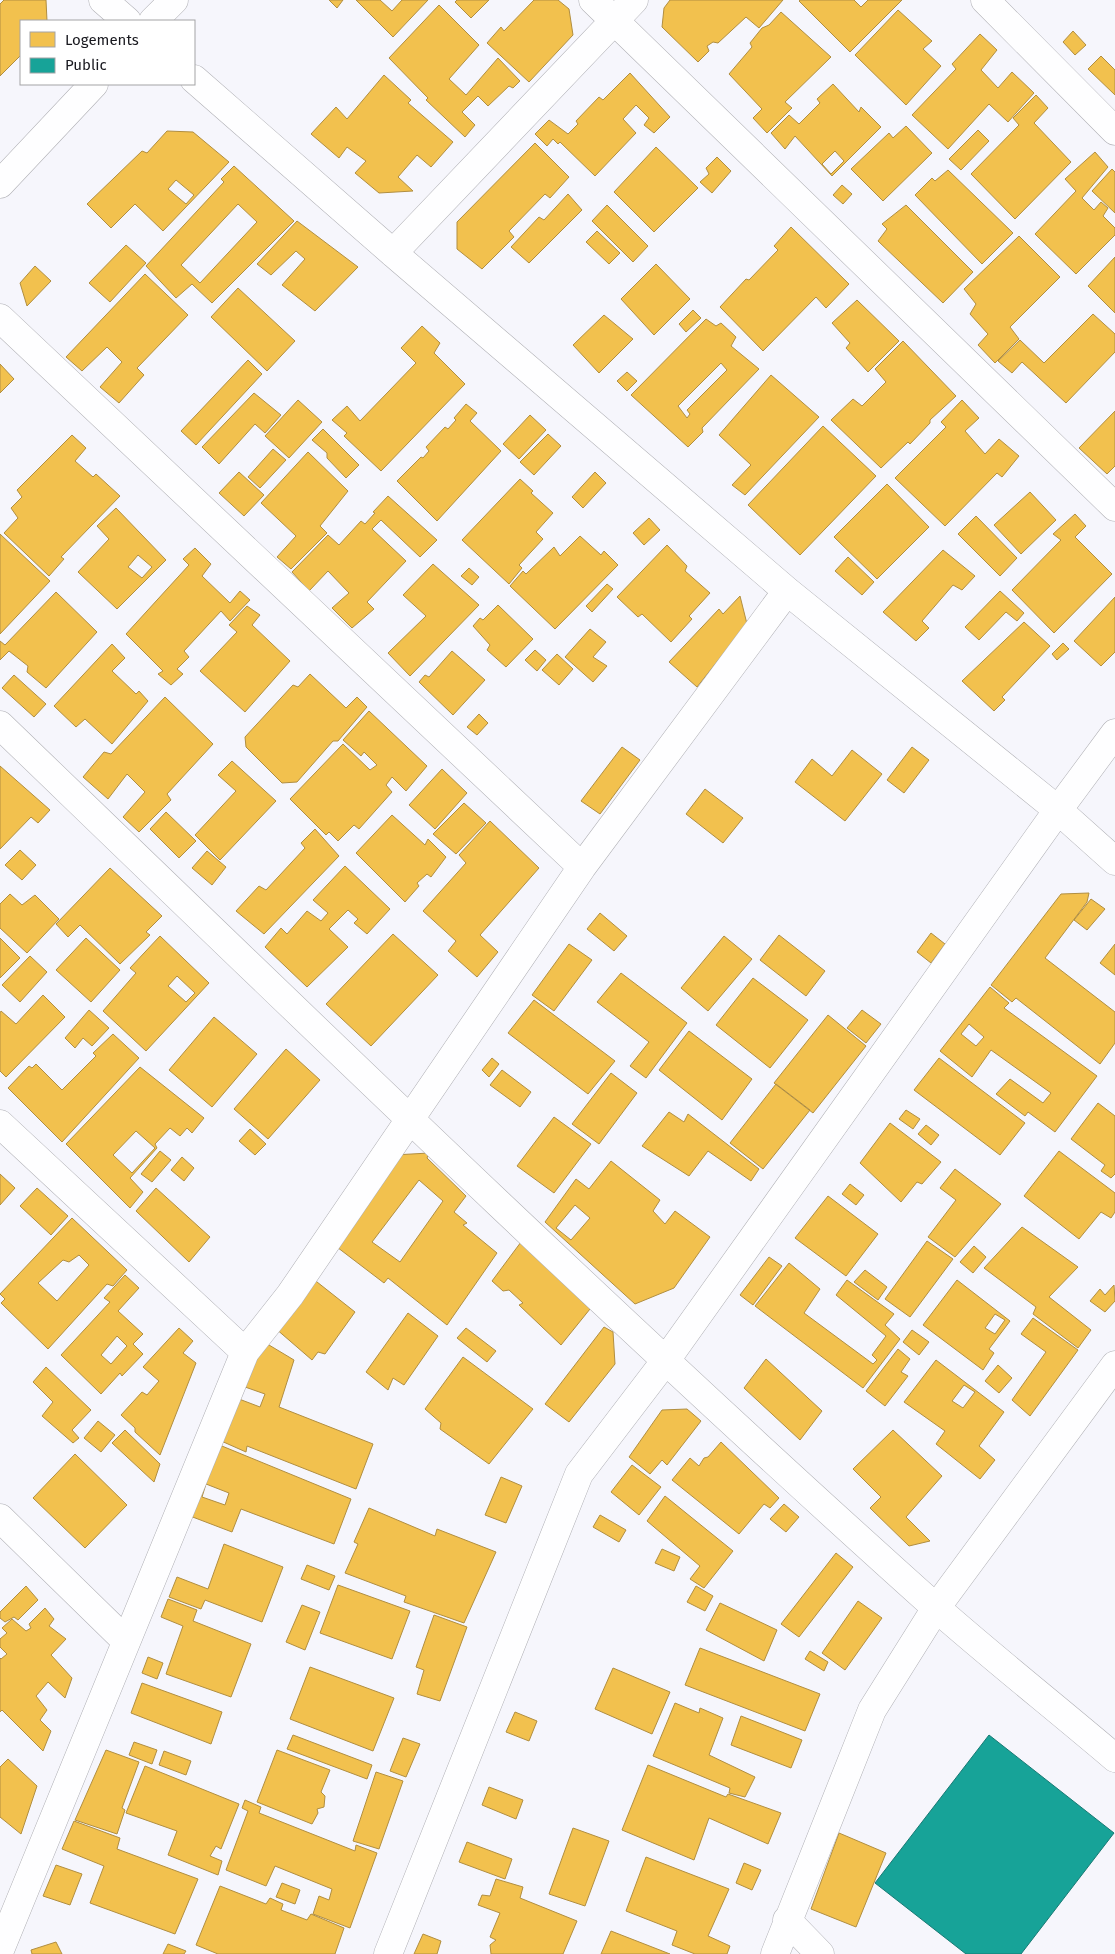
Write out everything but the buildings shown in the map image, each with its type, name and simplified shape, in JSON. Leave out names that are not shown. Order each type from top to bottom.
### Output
[{"type":"street","points":[[103,0],[127,20]]},
{"type":"street","points":[[154,20],[174,0]]},
{"type":"street","points":[[593,0],[1115,506]]},
{"type":"street","points":[[393,252],[634,0]]},
{"type":"street","points":[[985,0],[1115,131]]},
{"type":"street","points":[[195,80],[787,591],[1058,810],[1115,861]]},
{"type":"street","points":[[0,184],[93,85]]},
{"type":"street","points":[[0,318],[582,867]]},
{"type":"street","points":[[0,1950],[245,1352],[290,1296],[582,867],[787,591]]},
{"type":"street","points":[[0,725],[409,1120],[666,1360],[936,1608],[1115,1758]]},
{"type":"street","points":[[388,1954],[580,1474],[666,1360],[1058,810],[1115,733]]},
{"type":"street","points":[[0,1124],[245,1352]]},
{"type":"street","points":[[776,1954],[872,1710],[936,1608],[1115,1365]]},
{"type":"street","points":[[0,1518],[126,1641]]},
{"type":"street","points":[[788,1920],[820,1954]]}]
